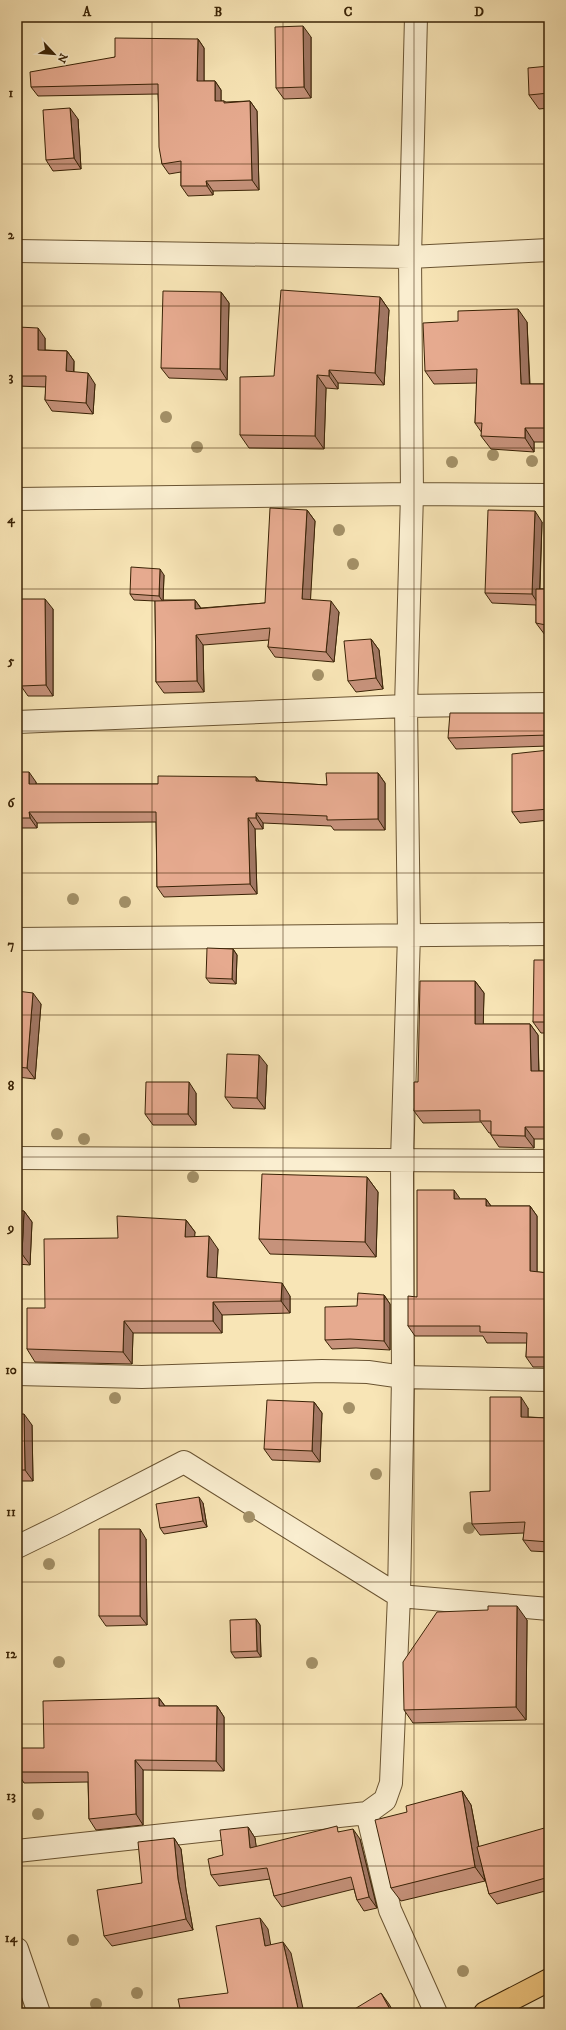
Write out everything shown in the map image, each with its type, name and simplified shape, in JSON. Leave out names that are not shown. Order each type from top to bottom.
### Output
[{"type":"highway","points":[[485,2013],[549,1980]]},
{"type":"street","points":[[17,1851],[367,1813],[386,1800],[392,1784],[399,1596],[403,1377],[402,1160],[409,935],[406,706],[412,494],[410,257],[416,17]]},
{"type":"street","points":[[17,251],[410,257],[549,250]]},
{"type":"street","points":[[17,499],[412,494],[549,495]]},
{"type":"street","points":[[17,722],[406,706],[549,704]]},
{"type":"street","points":[[17,939],[549,934]]},
{"type":"street","points":[[17,1158],[549,1161]]},
{"type":"street","points":[[17,1374],[142,1377],[322,1371],[368,1372],[403,1377],[549,1380]]},
{"type":"street","points":[[17,1546],[62,1525],[184,1462],[399,1596],[549,1609]]},
{"type":"street","points":[[367,1813],[390,1910],[436,2013]]},
{"type":"street","points":[[17,1949],[25,1993],[39,2013]]},
{"type":"building","points":[[303,26],[304,87],[276,88],[275,27]]},
{"type":"building","points":[[115,38],[198,39],[197,81],[215,81],[215,101],[224,101],[224,103],[250,101],[252,180],[206,181],[207,186],[181,186],[181,161],[162,164],[159,147],[158,84],[31,87],[30,72],[115,57]]},
{"type":"building","points":[[549,66],[549,93],[529,95],[528,68]]},
{"type":"building","points":[[70,108],[74,158],[46,160],[43,110]]},
{"type":"building","points":[[281,290],[380,297],[375,373],[329,370],[329,376],[317,375],[315,436],[240,435],[240,377],[274,376]]},
{"type":"building","points":[[163,291],[221,292],[220,369],[161,368]]},
{"type":"building","points":[[518,309],[521,384],[549,384],[549,428],[525,428],[525,438],[481,436],[482,423],[475,423],[477,369],[425,371],[423,323],[458,321],[458,311]]},
{"type":"building","points":[[17,323],[18,327],[38,328],[38,350],[67,351],[66,371],[88,373],[86,403],[45,400],[46,376],[17,376]]},
{"type":"building","points":[[270,508],[307,510],[302,599],[331,601],[326,652],[268,647],[270,628],[196,635],[197,681],[156,682],[155,601],[195,600],[195,609],[265,603]]},
{"type":"building","points":[[488,510],[535,511],[532,594],[485,593]]},
{"type":"building","points":[[131,567],[160,569],[159,596],[130,594]]},
{"type":"building","points":[[536,589],[549,589],[549,673],[547,673],[546,625],[536,623]]},
{"type":"building","points":[[17,599],[45,599],[46,685],[21,686],[20,644],[17,644]]},
{"type":"building","points":[[371,639],[376,678],[348,681],[344,641]]},
{"type":"building","points":[[450,713],[549,713],[549,735],[448,738]]},
{"type":"building","points":[[549,750],[549,809],[512,812],[512,754]]},
{"type":"building","points":[[17,772],[29,772],[29,784],[158,784],[158,776],[256,777],[256,781],[327,785],[326,773],[378,773],[378,819],[327,820],[327,816],[256,813],[256,818],[248,818],[250,884],[157,887],[156,812],[29,812],[30,818],[17,818]]},
{"type":"building","points":[[549,869],[549,893],[548,894],[544,870]]},
{"type":"building","points":[[207,948],[233,949],[232,979],[206,978]]},
{"type":"building","points":[[534,960],[549,960],[549,1022],[533,1022]]},
{"type":"building","points":[[420,981],[475,981],[475,1024],[530,1024],[531,1071],[549,1071],[549,1127],[525,1127],[525,1136],[491,1135],[491,1121],[480,1121],[480,1110],[414,1111],[414,1082],[418,1082]]},
{"type":"building","points":[[17,991],[33,993],[27,1068],[17,1067]]},
{"type":"building","points":[[227,1054],[259,1055],[257,1098],[225,1097]]},
{"type":"building","points":[[146,1082],[189,1082],[188,1114],[145,1114]]},
{"type":"building","points":[[262,1174],[367,1177],[365,1242],[259,1239]]},
{"type":"building","points":[[417,1190],[454,1190],[454,1199],[486,1199],[486,1206],[530,1206],[530,1271],[549,1273],[549,1357],[526,1357],[527,1333],[480,1332],[480,1326],[408,1326],[408,1296],[417,1297]]},
{"type":"building","points":[[17,1211],[24,1211],[22,1254],[17,1254]]},
{"type":"building","points":[[117,1216],[186,1220],[185,1237],[209,1236],[207,1277],[282,1283],[281,1301],[213,1302],[213,1321],[124,1321],[123,1352],[27,1349],[27,1308],[45,1308],[44,1239],[118,1238]]},
{"type":"building","points":[[358,1293],[384,1295],[384,1341],[350,1339],[325,1340],[325,1307],[357,1306]]},
{"type":"building","points":[[490,1397],[521,1397],[521,1417],[549,1418],[549,1542],[523,1540],[525,1522],[472,1524],[470,1492],[490,1491]]},
{"type":"building","points":[[267,1400],[314,1402],[312,1451],[264,1449]]},
{"type":"building","points":[[17,1414],[24,1414],[25,1470],[17,1470]]},
{"type":"building","points":[[199,1497],[203,1521],[160,1528],[156,1504]]},
{"type":"building","points":[[99,1529],[140,1529],[140,1616],[99,1616]]},
{"type":"building","points":[[488,1606],[517,1606],[516,1707],[404,1710],[403,1662],[437,1612],[488,1610]]},
{"type":"building","points":[[256,1619],[257,1651],[231,1652],[230,1620]]},
{"type":"building","points":[[159,1698],[159,1706],[217,1706],[216,1761],[135,1760],[136,1814],[89,1819],[88,1772],[17,1772],[17,1748],[44,1748],[43,1701]]},
{"type":"building","points":[[462,1791],[475,1867],[391,1888],[375,1820],[407,1812],[406,1806]]},
{"type":"building","points":[[337,1826],[338,1832],[353,1829],[369,1897],[357,1900],[351,1877],[274,1896],[267,1868],[211,1875],[208,1859],[223,1855],[220,1830],[248,1827],[250,1848]]},
{"type":"building","points":[[548,1827],[549,1877],[489,1894],[477,1847]]},
{"type":"building","points":[[174,1838],[178,1879],[186,1919],[104,1936],[97,1890],[142,1883],[138,1842]]},
{"type":"building","points":[[260,1918],[265,1946],[283,1942],[299,2013],[181,2013],[178,1999],[228,1993],[216,1926]]},
{"type":"building","points":[[381,1993],[392,2013],[348,2013]]}]
